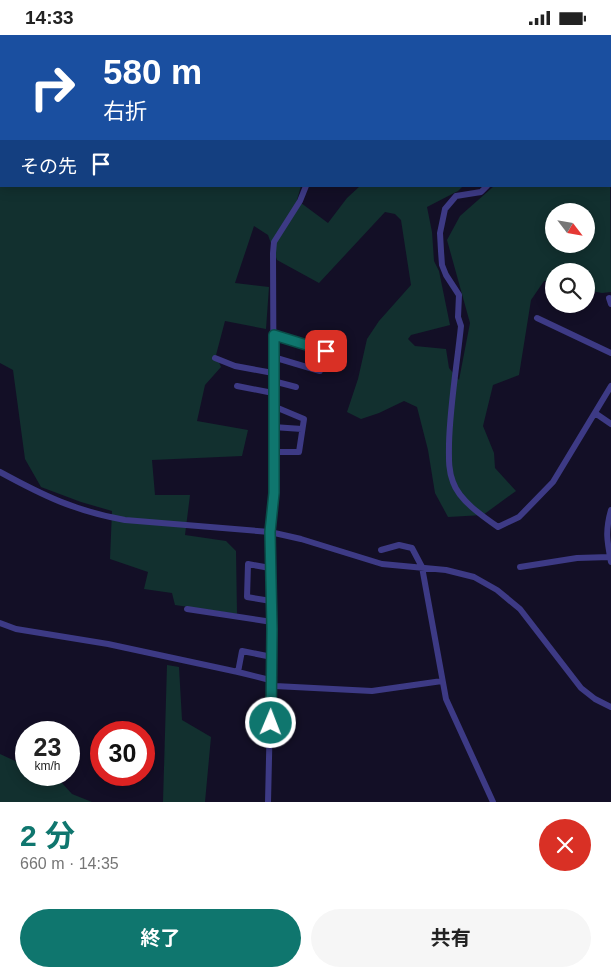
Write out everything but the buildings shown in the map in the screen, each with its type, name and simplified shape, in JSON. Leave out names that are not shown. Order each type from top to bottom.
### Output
[{"type":"street","points":[[268,802],[272,684],[270,532],[274,493],[273,247],[274,242],[300,201],[306,187]]},
{"type":"street","points":[[486,187],[481,192],[456,196],[445,209],[440,233],[442,265],[459,295],[458,317],[461,326],[450,432],[449,467],[452,482],[457,490],[498,527],[519,517],[553,482],[610,390]]},
{"type":"street","points":[[537,318],[611,353]]},
{"type":"street","points":[[274,335],[326,351]]},
{"type":"street","points":[[273,357],[320,371]]},
{"type":"street","points":[[215,358],[273,377],[296,387]]},
{"type":"street","points":[[236,386],[273,393]]},
{"type":"street","points":[[273,406],[304,419],[299,452],[274,452]]},
{"type":"street","points":[[595,413],[611,424]]},
{"type":"street","points":[[273,427],[302,429]]},
{"type":"street","points":[[0,472],[51,498],[89,513],[125,520],[270,532],[301,539],[382,564],[422,567],[466,574],[485,582],[508,598],[530,620],[582,688],[595,699],[611,707]]},
{"type":"street","points":[[520,567],[577,558],[610,559],[606,538],[611,510]]},
{"type":"street","points":[[381,550],[399,545],[412,548],[422,567],[446,699],[493,802]]},
{"type":"street","points":[[270,568],[248,564],[247,597],[271,601]]},
{"type":"street","points":[[187,609],[272,622]]},
{"type":"street","points":[[0,623],[16,629],[108,644],[238,672],[270,680],[275,686],[372,691],[442,681]]},
{"type":"street","points":[[238,672],[242,651],[272,657]]},
{"type":"green space","points":[[0,187],[301,187],[297,200],[328,223],[347,198],[359,187],[462,187],[427,207],[432,232],[434,261],[439,271],[450,325],[411,335],[408,339],[415,346],[446,349],[449,368],[459,380],[470,323],[447,240],[460,216],[493,187],[610,187],[611,292],[595,292],[595,263],[545,263],[545,281],[531,300],[519,375],[493,385],[483,426],[494,453],[495,468],[516,491],[483,515],[448,517],[435,493],[428,450],[417,407],[404,401],[361,419],[347,412],[358,379],[367,339],[379,321],[411,285],[401,220],[395,214],[385,212],[319,283],[277,260],[268,235],[254,226],[235,283],[269,287],[266,329],[225,321],[216,355],[221,367],[205,385],[197,421],[248,430],[242,456],[152,460],[155,495],[190,495],[185,535],[226,541],[236,551],[237,614],[175,605],[172,593],[144,589],[148,572],[110,559],[112,511],[41,487],[25,459],[13,370],[0,363]]},
{"type":"green space","points":[[167,665],[179,667],[182,720],[211,737],[205,802],[163,802]]},
{"type":"green space","points":[[0,754],[15,761],[15,786],[65,786],[72,794],[92,802],[0,802]]},
{"type":"route","points":[[271,723],[270,532],[274,493],[274,335],[326,351]]}]
